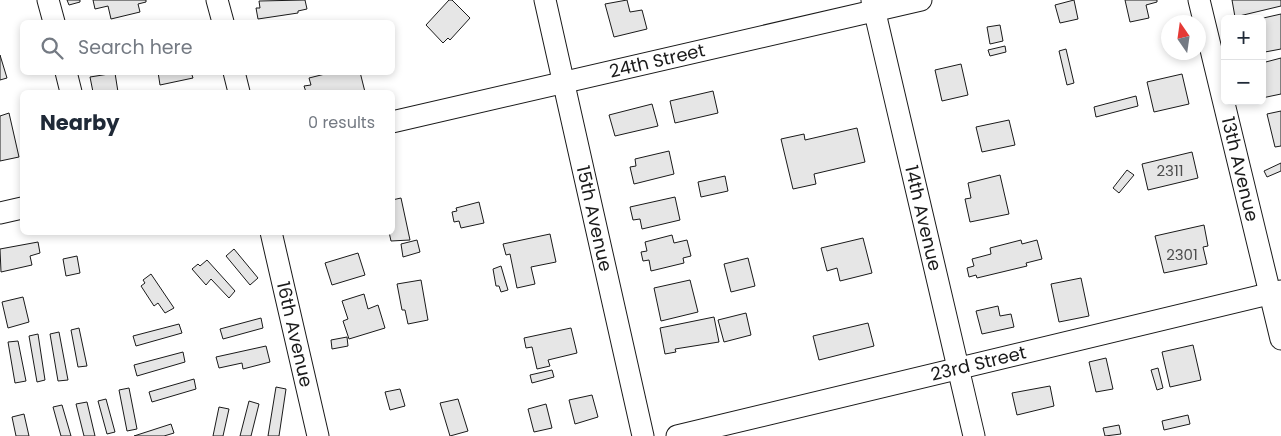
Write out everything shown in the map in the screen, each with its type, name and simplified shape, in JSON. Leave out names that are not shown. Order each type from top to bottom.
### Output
[{"type":"street","points":[[48,0],[53,20]]},
{"type":"street","points":[[217,0],[222,20]]},
{"type":"street","name":"15th Avenue","points":[[545,0],[643,436]]},
{"type":"street","name":"24th Street","points":[[395,121],[873,6],[922,0]]},
{"type":"street","name":"13th Avenue","points":[[1199,0],[1276,293],[1281,339]]},
{"type":"street","name":"14th Avenue","points":[[873,6],[974,436]]},
{"type":"street","points":[[67,75],[70,90]]},
{"type":"street","points":[[235,75],[238,90]]},
{"type":"street","points":[[0,213],[20,208]]},
{"type":"street","name":"16th Avenue","points":[[273,235],[318,436]]},
{"type":"street","name":"23rd Street","points":[[677,436],[1276,293]]},
{"type":"building","points":[[67,0],[80,0],[80,2],[69,5]]},
{"type":"building","points":[[93,0],[146,0],[146,2],[138,4],[140,12],[111,19],[108,6],[95,9]]},
{"type":"building","points":[[305,0],[307,9],[298,11],[298,13],[258,19],[256,8],[260,8],[259,1]]},
{"type":"building","points":[[449,0],[452,0],[470,18],[450,40],[448,38],[443,43],[426,25]]},
{"type":"building","points":[[627,0],[630,12],[642,10],[647,29],[614,37],[605,4]]},
{"type":"building","points":[[1074,0],[1078,19],[1060,23],[1055,5]]},
{"type":"building","points":[[1125,0],[1157,0],[1157,2],[1146,5],[1149,18],[1130,22]]},
{"type":"building","points":[[1232,0],[1281,0],[1281,6],[1243,15],[1235,15]]},
{"type":"building","points":[[1281,14],[1281,49],[1266,52],[1266,17]]},
{"type":"building","points":[[1000,25],[1003,41],[990,44],[987,27]]},
{"type":"building","points":[[1005,46],[1006,52],[990,56],[988,50]]},
{"type":"building","points":[[1066,49],[1074,83],[1067,85],[1059,51]]},
{"type":"building","points":[[0,55],[7,78],[0,80]]},
{"type":"building","points":[[1281,58],[1281,94],[1266,97],[1266,62]]},
{"type":"building","points":[[961,64],[968,95],[942,101],[935,70]]},
{"type":"building","points":[[1182,74],[1189,104],[1154,112],[1147,82]]},
{"type":"building","points":[[115,75],[118,90],[93,90],[90,77]]},
{"type":"building","points":[[158,75],[192,75],[193,78],[160,85]]},
{"type":"building","points":[[321,75],[361,75],[364,90],[305,90],[304,86],[311,85],[309,78]]},
{"type":"building","points":[[713,91],[718,113],[675,123],[670,101]]},
{"type":"building","points":[[1136,96],[1138,106],[1096,117],[1094,107]]},
{"type":"building","points":[[652,104],[658,126],[615,136],[609,115]]},
{"type":"building","points":[[1281,111],[1281,146],[1275,147],[1267,114]]},
{"type":"building","points":[[9,113],[19,157],[0,161],[0,116]]},
{"type":"building","points":[[1009,120],[1015,145],[982,152],[976,127]]},
{"type":"building","points":[[857,128],[865,162],[814,174],[816,184],[793,189],[781,139],[804,134],[805,140]]},
{"type":"building","points":[[669,151],[674,174],[634,184],[630,167],[636,166],[635,159]]},
{"type":"building","points":[[1192,152],[1198,178],[1148,190],[1142,164]]},
{"type":"building","points":[[1281,163],[1281,171],[1267,177],[1264,171]]},
{"type":"building","points":[[1127,170],[1134,175],[1119,193],[1113,188]]},
{"type":"building","points":[[1000,175],[1009,214],[970,222],[965,199],[971,198],[968,183]]},
{"type":"building","points":[[725,176],[728,191],[701,197],[698,182]]},
{"type":"building","points":[[675,197],[680,220],[642,229],[640,219],[633,220],[630,207]]},
{"type":"building","points":[[401,198],[410,240],[391,241],[390,235],[395,235],[395,199]]},
{"type":"building","points":[[479,202],[484,223],[461,228],[459,221],[454,222],[452,212],[457,211],[456,208]]},
{"type":"building","points":[[1204,225],[1208,246],[1203,247],[1207,264],[1164,273],[1155,236]]},
{"type":"building","points":[[550,234],[556,262],[531,267],[535,284],[517,288],[510,254],[506,255],[503,244]]},
{"type":"building","points":[[672,235],[674,243],[687,240],[691,256],[683,258],[684,263],[651,271],[649,260],[643,261],[641,252],[647,251],[645,242]]},
{"type":"building","points":[[863,238],[872,273],[840,281],[837,268],[827,271],[821,248]]},
{"type":"building","points":[[417,240],[420,252],[403,257],[401,244]]},
{"type":"building","points":[[1021,240],[1022,244],[1037,240],[1042,259],[1026,263],[1027,266],[977,278],[976,275],[969,277],[967,268],[974,266],[972,259],[991,254],[990,248]]},
{"type":"building","points":[[38,242],[40,253],[30,256],[32,265],[1,272],[0,249]]},
{"type":"building","points":[[234,249],[258,278],[250,285],[226,256]]},
{"type":"building","points":[[358,253],[365,275],[332,285],[325,263]]},
{"type":"building","points":[[77,256],[80,273],[66,276],[63,259]]},
{"type":"building","points":[[748,258],[755,286],[731,292],[724,264]]},
{"type":"building","points":[[207,260],[235,291],[229,298],[211,279],[206,285],[192,269],[198,264],[200,266]]},
{"type":"building","points":[[501,266],[508,290],[501,292],[499,286],[496,286],[493,269]]},
{"type":"building","points":[[151,274],[174,308],[165,313],[158,303],[154,306],[141,286],[145,283],[143,280]]},
{"type":"building","points":[[1081,278],[1089,316],[1059,322],[1051,284]]},
{"type":"building","points":[[421,280],[428,320],[408,324],[405,310],[402,310],[397,284]]},
{"type":"building","points":[[690,280],[698,312],[661,321],[654,288]]},
{"type":"building","points":[[364,294],[368,309],[378,305],[385,328],[349,339],[343,321],[348,319],[342,301]]},
{"type":"building","points":[[23,297],[29,322],[8,328],[2,302]]},
{"type":"building","points":[[998,306],[1000,316],[1011,314],[1014,327],[982,334],[976,311]]},
{"type":"building","points":[[746,313],[751,335],[724,342],[718,320]]},
{"type":"building","points":[[714,317],[719,342],[675,349],[676,352],[665,354],[660,328]]},
{"type":"building","points":[[261,318],[263,328],[223,339],[220,329]]},
{"type":"building","points":[[868,323],[874,346],[819,360],[813,336]]},
{"type":"building","points":[[179,324],[182,333],[136,346],[133,336]]},
{"type":"building","points":[[79,328],[87,366],[78,367],[71,330]]},
{"type":"building","points":[[571,328],[577,353],[548,360],[550,366],[537,369],[532,347],[526,348],[524,338]]},
{"type":"building","points":[[59,332],[68,380],[58,381],[50,334]]},
{"type":"building","points":[[38,334],[45,380],[37,382],[29,336]]},
{"type":"building","points":[[347,337],[348,346],[332,349],[331,340]]},
{"type":"building","points":[[18,341],[26,381],[15,383],[8,342]]},
{"type":"building","points":[[1193,345],[1201,380],[1170,387],[1162,352]]},
{"type":"building","points":[[266,346],[270,362],[243,369],[242,363],[219,368],[216,357]]},
{"type":"building","points":[[183,352],[185,362],[137,376],[134,365]]},
{"type":"building","points":[[1106,358],[1113,389],[1096,392],[1089,362]]},
{"type":"building","points":[[1158,368],[1163,388],[1157,390],[1151,370]]},
{"type":"building","points":[[552,370],[554,377],[532,383],[530,375]]},
{"type":"building","points":[[194,379],[196,389],[152,402],[149,392]]},
{"type":"building","points":[[1050,386],[1054,406],[1017,415],[1012,393]]},
{"type":"building","points":[[276,387],[286,389],[279,436],[268,436]]},
{"type":"building","points":[[129,388],[137,429],[127,431],[119,390]]},
{"type":"building","points":[[400,389],[405,406],[390,410],[385,392]]},
{"type":"building","points":[[592,395],[598,417],[575,424],[569,400]]},
{"type":"building","points":[[106,399],[115,432],[107,434],[98,401]]},
{"type":"building","points":[[458,399],[468,431],[450,436],[440,403]]},
{"type":"building","points":[[249,401],[259,404],[251,436],[240,436]]},
{"type":"building","points":[[87,402],[95,436],[84,436],[76,404]]},
{"type":"building","points":[[546,404],[552,428],[534,432],[528,409]]},
{"type":"building","points":[[62,405],[71,436],[61,436],[53,407]]},
{"type":"building","points":[[219,407],[229,409],[223,436],[213,436]]},
{"type":"building","points":[[24,414],[29,436],[16,436],[12,417]]},
{"type":"building","points":[[1188,415],[1190,424],[1164,430],[1162,421]]},
{"type":"building","points":[[171,424],[174,433],[164,436],[134,436]]},
{"type":"building","points":[[1119,425],[1121,434],[1105,436],[1103,428]]}]
